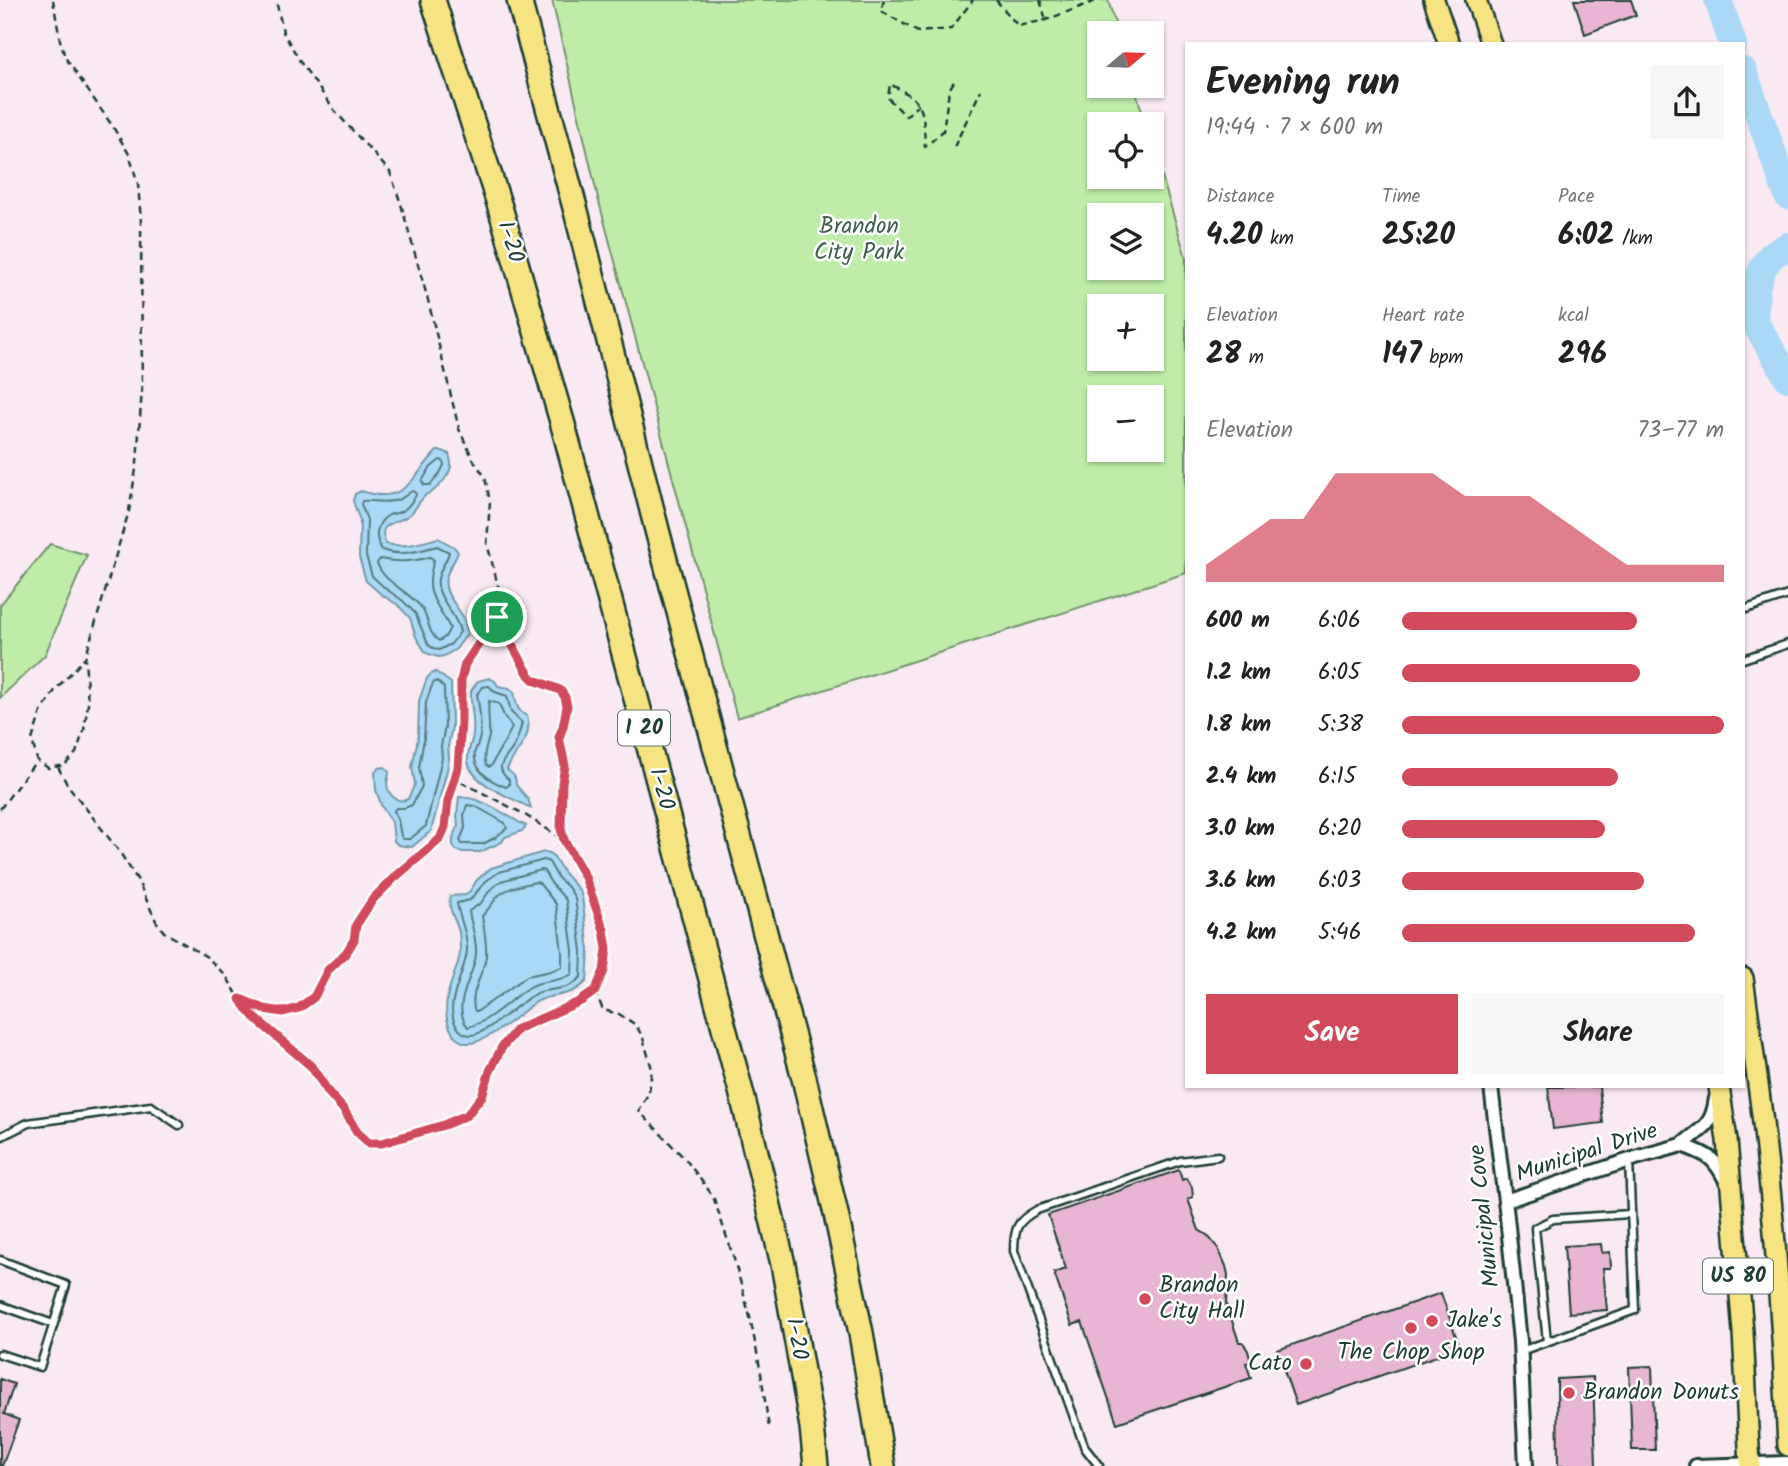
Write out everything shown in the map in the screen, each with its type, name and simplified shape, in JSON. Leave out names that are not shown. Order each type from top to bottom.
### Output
[{"type":"highway","name":"I-20","points":[[433,0],[500,207],[560,412],[742,1095],[783,1264],[812,1427],[816,1466]]},
{"type":"highway","name":"I 20","points":[[519,0],[664,557],[804,1078],[861,1333],[883,1466]]},
{"type":"main road","points":[[1434,0],[1449,42]]},
{"type":"main road","points":[[1476,0],[1490,42]]},
{"type":"main road","name":"US 80","points":[[1745,993],[1768,1166],[1782,1322],[1788,1446]]},
{"type":"main road","name":"US 80","points":[[1718,1088],[1727,1140],[1743,1332],[1750,1465]]},
{"type":"street","name":"Municipal Cove","points":[[1490,1088],[1521,1351],[1526,1466]]},
{"type":"street","name":"Municipal Drive","points":[[1505,1201],[1682,1145],[1709,1121],[1714,1112],[1718,1088]]},
{"type":"street","name":"Municipal Drive","points":[[1682,1145],[1702,1152],[1715,1161],[1731,1191]]},
{"type":"street","points":[[1696,1466],[1788,1463]]},
{"type":"lane","points":[[1745,609],[1788,595]]},
{"type":"lane","points":[[1745,658],[1788,644]]},
{"type":"lane","points":[[0,1137],[27,1122],[151,1106],[179,1125]]},
{"type":"lane","points":[[1099,1466],[1085,1448],[1014,1251],[1017,1226],[1023,1217],[1037,1210],[1180,1161],[1218,1156]]},
{"type":"lane","points":[[1521,1351],[1635,1310],[1629,1160]]},
{"type":"lane","points":[[1547,1341],[1535,1227],[1553,1219],[1630,1214]]},
{"type":"lane","points":[[0,1260],[65,1285],[40,1367],[0,1354]]},
{"type":"lane","points":[[0,1305],[53,1325]]},
{"type":"path","points":[[53,0],[65,57],[129,154],[138,184],[141,221],[142,388],[137,463],[129,511],[85,658],[88,704],[84,730],[76,752],[65,765],[48,768],[37,760],[32,740],[41,712],[56,689],[85,658]]},
{"type":"path","points":[[240,999],[264,1009],[283,1012],[299,1008],[314,997],[328,970],[346,953],[354,940],[356,925],[373,899],[440,839],[458,768],[461,680],[465,664],[504,608],[487,543],[490,502],[485,477],[459,429],[428,300],[398,193],[390,172],[335,111],[301,63],[283,32],[276,0]]},
{"type":"path","points":[[884,0],[881,11],[918,32],[951,29],[973,0]]},
{"type":"path","points":[[996,0],[1018,26],[1046,20],[1098,0]]},
{"type":"path","points":[[1040,0],[1046,20]]},
{"type":"path","points":[[919,104],[906,116],[888,97],[890,84],[909,93],[919,104],[922,110],[925,147],[943,131],[949,90],[956,78]]},
{"type":"path","points":[[954,147],[981,90]]},
{"type":"path","points":[[58,767],[67,785],[137,879],[156,921],[164,932],[206,957],[226,976],[254,1017],[311,1066],[357,1132],[369,1143],[382,1143],[444,1125],[467,1115],[482,1096],[502,1047],[517,1029],[581,1001],[595,991],[604,971],[607,949],[604,930],[585,877],[564,840],[561,829],[565,766],[559,737],[567,706],[565,697],[560,690],[534,680],[529,675],[497,617]]},
{"type":"path","points":[[0,809],[37,760]]},
{"type":"path","points":[[455,779],[522,813],[564,840]]},
{"type":"path","points":[[595,991],[603,1010],[619,1014],[636,1024],[643,1038],[652,1069],[649,1092],[639,1111],[686,1160],[712,1196],[734,1259],[750,1317],[769,1428]]},
{"type":"green space","name":"Brandon City Park","points":[[552,0],[1108,0],[1114,21],[1087,21],[1087,98],[1138,98],[1142,112],[1087,112],[1087,189],[1164,189],[1164,184],[1185,255],[1185,573],[737,718],[598,198]]},
{"type":"green space","points":[[50,544],[87,555],[45,655],[0,698],[0,605]]},
{"type":"water","points":[[437,451],[449,454],[451,465],[447,476],[411,513],[389,524],[383,531],[383,537],[386,544],[400,545],[438,538],[458,552],[447,574],[446,584],[449,596],[464,617],[467,634],[456,649],[438,657],[426,653],[416,637],[410,618],[398,605],[366,581],[359,557],[360,521],[353,501],[355,494],[361,491],[376,495],[398,492],[406,487]]},
{"type":"water","points":[[436,672],[451,683],[452,727],[447,770],[431,831],[412,847],[398,845],[394,841],[392,822],[382,807],[376,790],[375,772],[385,767],[389,772],[387,784],[391,795],[400,800],[408,799],[415,784],[412,767],[418,738],[419,701],[427,678]]},
{"type":"water","points":[[489,678],[498,686],[514,692],[519,709],[527,716],[528,732],[507,770],[514,776],[516,785],[528,799],[531,808],[484,783],[476,777],[468,761],[473,728],[471,691],[478,681]]},
{"type":"water","points":[[459,797],[484,803],[526,826],[522,831],[505,837],[502,842],[480,852],[456,850],[453,839],[458,826]]},
{"type":"water","points":[[544,852],[554,857],[582,897],[589,950],[587,981],[573,991],[537,1001],[482,1039],[463,1042],[451,1031],[446,1013],[448,993],[460,953],[459,932],[451,909],[450,896],[466,895],[477,880],[491,868]]},
{"type":"building","points":[[1574,0],[1631,0],[1636,15],[1585,34]]},
{"type":"building","points":[[1548,1088],[1599,1088],[1603,1123],[1553,1129]]},
{"type":"building","name":"Brandon City Hall","points":[[1179,1170],[1182,1180],[1187,1178],[1192,1187],[1193,1197],[1188,1199],[1199,1230],[1218,1248],[1226,1266],[1226,1303],[1239,1342],[1243,1342],[1248,1351],[1251,1362],[1246,1363],[1251,1378],[1117,1423],[1082,1322],[1072,1325],[1054,1273],[1066,1269],[1048,1215]]},
{"type":"building","points":[[1601,1244],[1602,1253],[1610,1252],[1611,1268],[1603,1268],[1607,1310],[1569,1313],[1564,1246]]},
{"type":"building","points":[[1441,1293],[1460,1348],[1296,1405],[1277,1350]]},
{"type":"building","points":[[1652,1366],[1655,1450],[1632,1450],[1629,1367]]},
{"type":"building","points":[[1593,1377],[1596,1466],[1558,1466],[1557,1379]]},
{"type":"building","points":[[0,1379],[14,1384],[4,1414],[19,1420],[2,1466],[0,1466]]},
{"type":"waterway","points":[[1718,0],[1732,42]]},
{"type":"waterway","points":[[1745,77],[1788,196]]},
{"type":"waterway","points":[[1788,246],[1772,255],[1763,267],[1756,288],[1754,321],[1788,378]]},
{"type":"place","name":"Brandon City Hall","points":[[1145,1299]]},
{"type":"place","name":"Jake's","points":[[1432,1321]]},
{"type":"place","name":"The Chop Shop","points":[[1411,1328]]},
{"type":"place","name":"Cato","points":[[1306,1364]]},
{"type":"place","name":"Brandon Donuts","points":[[1569,1393]]},
{"type":"route","points":[[497,617],[529,675],[534,680],[560,690],[565,697],[567,706],[559,737],[565,766],[561,829],[596,903],[607,949],[604,971],[595,991],[581,1001],[517,1029],[502,1047],[482,1096],[467,1115],[411,1136],[382,1143],[369,1143],[357,1132],[311,1066],[254,1017],[240,999],[264,1009],[283,1012],[299,1008],[314,997],[328,970],[346,953],[354,940],[356,925],[373,899],[440,839],[458,768],[461,680],[465,664],[497,617]]}]
